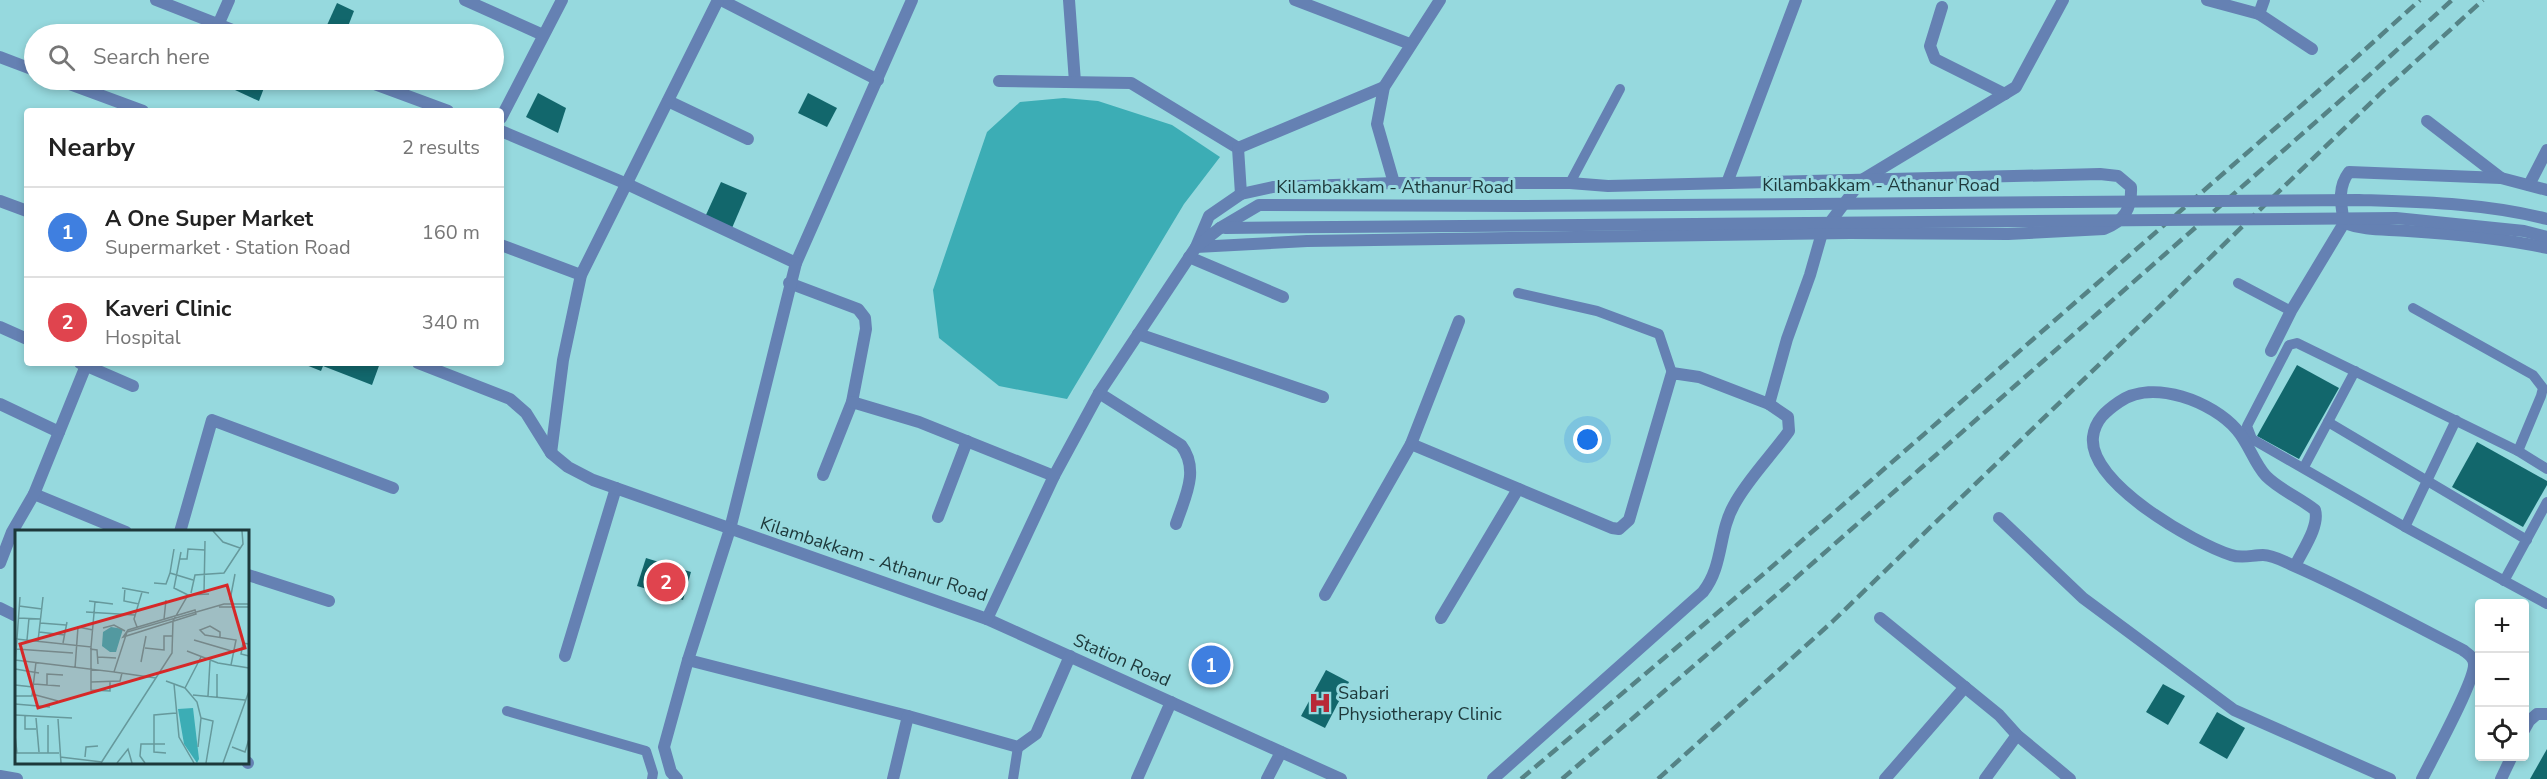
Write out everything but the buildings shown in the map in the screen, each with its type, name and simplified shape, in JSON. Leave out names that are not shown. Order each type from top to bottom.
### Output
[{"type":"street","points":[[156,0],[216,24]]},
{"type":"street","points":[[218,24],[229,0]]},
{"type":"street","points":[[465,0],[543,35]]},
{"type":"street","points":[[504,112],[562,0]]},
{"type":"street","points":[[551,453],[563,360],[581,275],[719,0],[878,80]]},
{"type":"street","points":[[677,779],[671,772],[664,747],[688,660],[730,530],[789,283],[912,0]]},
{"type":"street","points":[[1069,0],[1075,82]]},
{"type":"street","points":[[1295,0],[1410,44]]},
{"type":"street","points":[[1394,183],[1377,124],[1384,87],[1440,0]]},
{"type":"street","points":[[1727,183],[1796,0]]},
{"type":"street","points":[[1768,404],[1822,233],[1862,180],[2016,87],[2063,0]]},
{"type":"street","points":[[2207,0],[2259,14],[2312,49]]},
{"type":"street","points":[[2259,14],[2264,0]]},
{"type":"street","points":[[1942,7],[1930,46],[1935,59],[2005,94]]},
{"type":"street","points":[[0,57],[24,66]]},
{"type":"street","points":[[999,81],[1131,82],[1238,148]]},
{"type":"street","points":[[1238,148],[1384,87]]},
{"type":"street","points":[[86,90],[135,108]]},
{"type":"street","points":[[390,90],[440,108]]},
{"type":"street","points":[[668,101],[748,140]]},
{"type":"street","points":[[2427,122],[2501,178]]},
{"type":"street","points":[[504,132],[627,184],[796,263]]},
{"type":"street","points":[[1238,148],[1240,194]]},
{"type":"street","points":[[2529,185],[2547,150]]},
{"type":"street","points":[[2271,351],[2291,310],[2344,223],[2342,182],[2349,172],[2501,178],[2547,190]]},
{"type":"street","points":[[2100,174],[2118,176],[2131,187],[2132,201],[2126,214],[2117,224],[2104,229],[2008,234],[1822,233],[1307,241],[1192,252],[1209,216],[1240,194],[1273,187],[1394,183],[1570,183],[1608,186],[2100,174]]},
{"type":"street","name":"Kilambakkam - Athanur Road","points":[[426,366],[510,399],[526,413],[551,453],[568,467],[616,488],[730,530],[987,619],[1054,476],[1100,393],[1192,252],[1220,228],[1260,205],[1533,206],[2359,200],[2458,203],[2514,210],[2547,219]]},
{"type":"street","points":[[0,201],[24,210]]},
{"type":"street","name":"Kilambakkam - Athanur Road","points":[[1220,228],[2396,218],[2524,231],[2547,237]]},
{"type":"street","points":[[2344,223],[2359,229],[2460,236],[2547,248]]},
{"type":"street","points":[[504,246],[581,275]]},
{"type":"street","points":[[1192,252],[1283,297]]},
{"type":"street","points":[[789,283],[858,309],[865,318],[866,329],[852,402],[823,475]]},
{"type":"street","points":[[1325,595],[1411,444],[1459,321]]},
{"type":"street","points":[[0,327],[24,338]]},
{"type":"street","points":[[1138,334],[1323,397]]},
{"type":"street","points":[[0,563],[12,532],[34,494],[83,366]]},
{"type":"street","points":[[88,366],[133,386]]},
{"type":"street","points":[[1411,444],[1612,528],[1624,527],[1629,520],[1672,374],[1699,377],[1768,404],[1788,417],[1789,431],[1734,505],[1717,568],[1703,592],[1493,779]]},
{"type":"street","points":[[1100,393],[1181,445],[1189,456],[1191,469],[1187,491],[1176,524]]},
{"type":"street","points":[[2295,566],[2312,531],[2316,519],[2315,510],[2267,477],[2240,432],[2225,417],[2202,403],[2178,395],[2149,393],[2124,398],[2107,410],[2097,421],[2092,443],[2098,460],[2110,479],[2131,499],[2225,553],[2242,557],[2264,555],[2295,566],[2473,657],[2474,664],[2469,684],[2422,779]]},
{"type":"street","points":[[852,402],[919,422],[1054,476]]},
{"type":"street","points":[[0,404],[59,432]]},
{"type":"street","points":[[180,530],[212,420],[393,488]]},
{"type":"street","points":[[938,517],[967,441]]},
{"type":"street","points":[[565,656],[616,488]]},
{"type":"street","points":[[1442,618],[1518,489]]},
{"type":"street","points":[[34,494],[124,530]]},
{"type":"street","points":[[1999,518],[2083,598],[2234,710],[2390,779]]},
{"type":"street","points":[[0,527],[12,532]]},
{"type":"street","points":[[249,574],[329,601]]},
{"type":"street","points":[[0,608],[15,616]]},
{"type":"street","points":[[1880,618],[1999,715],[2017,735],[2070,779]]},
{"type":"street","name":"Station Road","points":[[987,619],[1341,779]]},
{"type":"street","points":[[688,660],[908,716],[1018,747],[1036,734],[1070,656]]},
{"type":"street","points":[[1885,779],[1965,687]]},
{"type":"street","points":[[1137,779],[1171,702]]},
{"type":"street","points":[[2529,721],[2537,714],[2547,714]]},
{"type":"street","points":[[893,779],[908,716]]},
{"type":"street","points":[[1985,779],[2017,735]]},
{"type":"street","points":[[1267,779],[1281,752]]},
{"type":"street","points":[[2505,778],[2510,761]]},
{"type":"street","points":[[0,776],[17,779]]},
{"type":"lane","points":[[1570,183],[1620,88]]},
{"type":"lane","points":[[2238,283],[2291,310]]},
{"type":"lane","points":[[1518,293],[1597,311],[1659,334],[1672,374]]},
{"type":"lane","points":[[2413,308],[2533,375],[2539,381],[2542,388],[2541,396],[2518,451]]},
{"type":"lane","points":[[2547,469],[2518,451],[2456,420],[2302,345],[2293,343],[2289,345],[2249,420],[2248,432],[2252,439],[2304,467],[2405,528],[2547,604]]},
{"type":"lane","points":[[2304,467],[2355,371]]},
{"type":"lane","points":[[2405,528],[2456,420]]},
{"type":"lane","points":[[2328,422],[2527,540]]},
{"type":"lane","points":[[2504,580],[2547,502]]},
{"type":"lane","points":[[507,711],[646,751],[653,773],[652,779]]},
{"type":"lane","points":[[1013,779],[1018,747]]},
{"type":"water","points":[[1064,98],[1098,101],[1172,125],[1220,157],[1184,204],[1067,399],[999,386],[939,338],[933,290],[987,132],[1020,102]]},
{"type":"railway","points":[[1521,779],[1767,571],[2420,0]]},
{"type":"railway","points":[[1562,779],[1782,590],[2452,0]]},
{"type":"railway","points":[[1658,779],[1832,622],[2382,92],[2483,0]]},
{"type":"place","name":"Kaveri Clinic","points":[[666,582]]},
{"type":"place","name":"A One Super Market","points":[[1211,665]]},
{"type":"place","name":"Sabari Physiotherapy Clinic","points":[[1320,703]]}]
